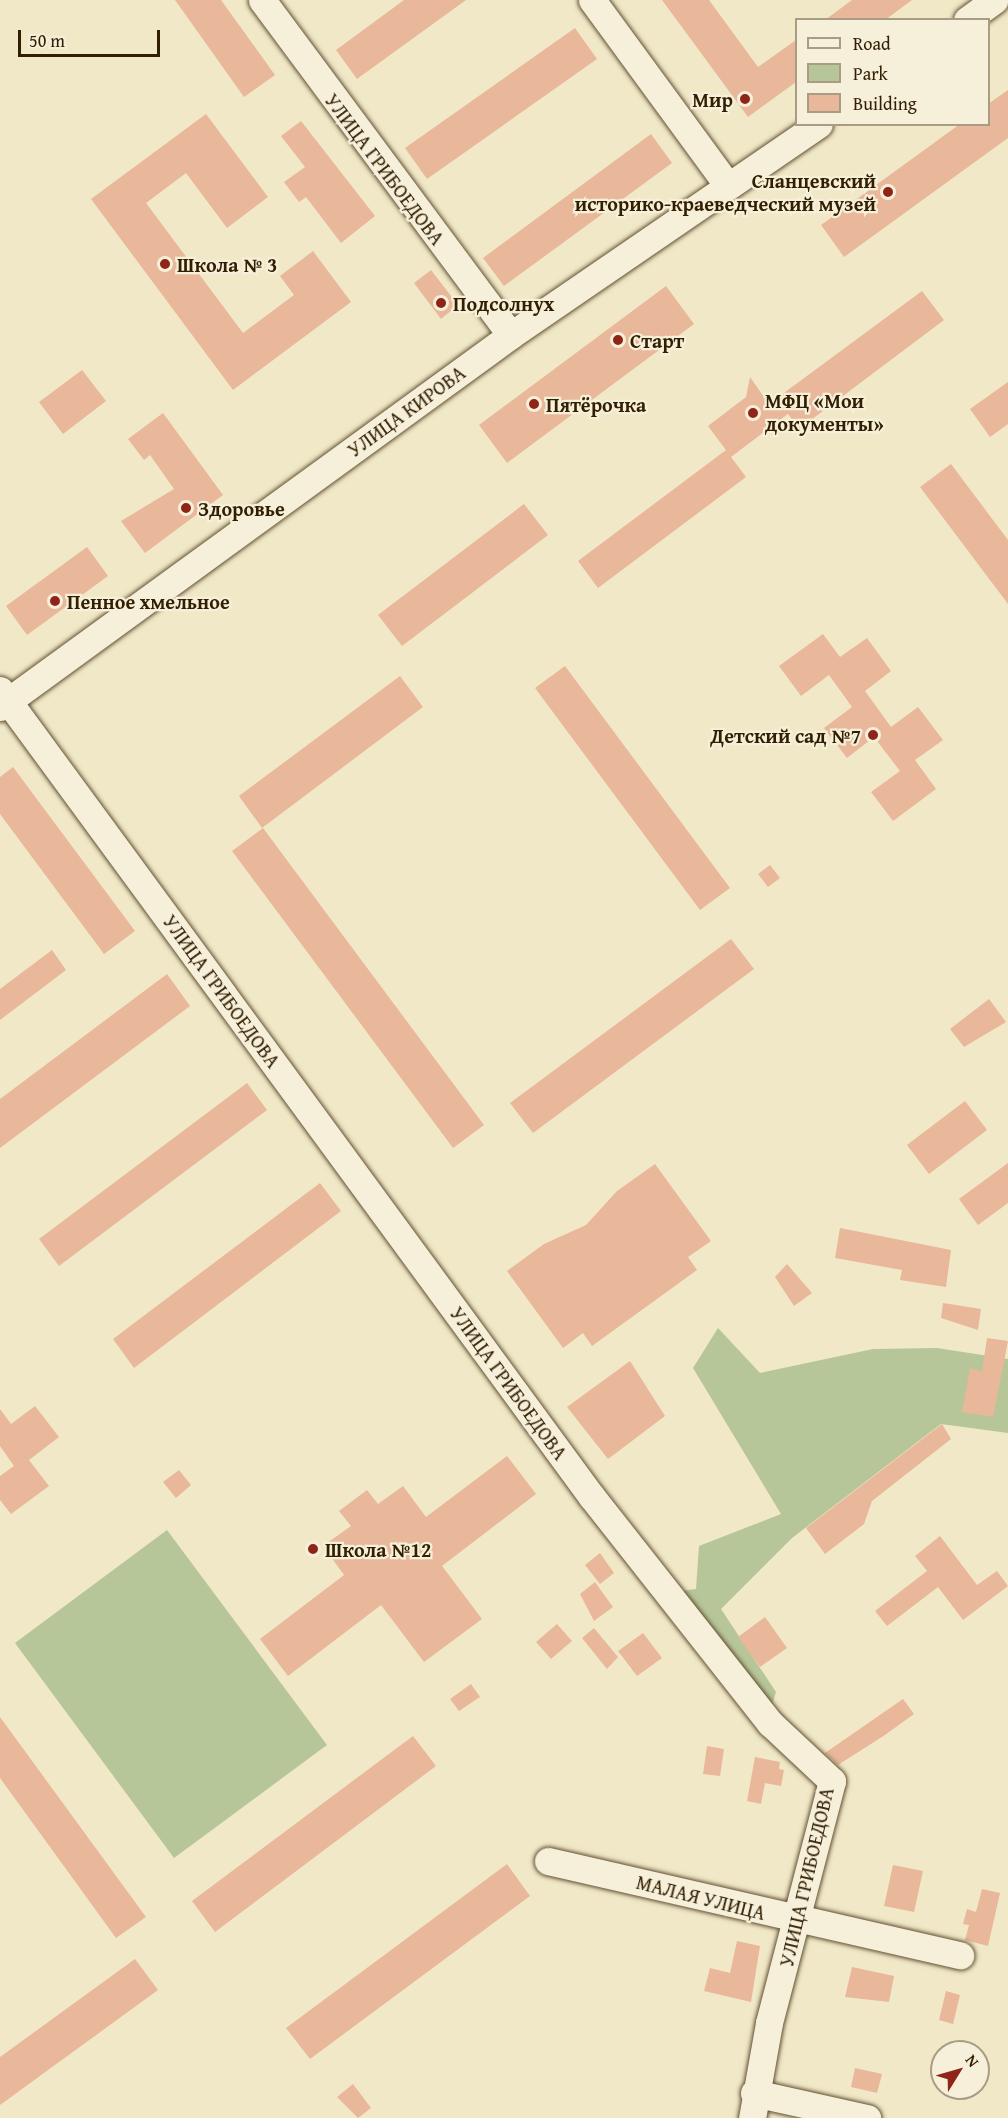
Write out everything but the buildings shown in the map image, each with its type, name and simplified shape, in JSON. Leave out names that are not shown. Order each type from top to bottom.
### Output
[{"type":"street","name":"УЛИЦА ГРИБОЕДОВА","points":[[262,0],[511,335]]},
{"type":"street","points":[[592,0],[728,186]]},
{"type":"street","points":[[970,18],[995,0]]},
{"type":"street","name":"УЛИЦА КИРОВА","points":[[3,699],[511,335],[816,126]]},
{"type":"street","name":"УЛИЦА ГРИБОЕДОВА","points":[[3,699],[592,1497],[770,1723],[832,1781],[753,2106]]},
{"type":"street","name":"МАЛАЯ УЛИЦА","points":[[548,1861],[798,1921],[960,1955]]},
{"type":"street","points":[[753,2106],[867,2118]]},
{"type":"green space","points":[[718,1328],[760,1373],[873,1349],[937,1348],[1008,1359],[1008,1433],[941,1424],[792,1538],[721,1609],[776,1692],[771,1708],[680,1591],[696,1589],[699,1546],[781,1514],[693,1368]]},
{"type":"green space","points":[[167,1530],[327,1745],[174,1858],[15,1643]]},
{"type":"place","name":"Мир","points":[[745,99]]},
{"type":"place","name":"Сланцевский историко-краеведческий музей","points":[[888,192]]},
{"type":"place","name":"Школа № 3","points":[[165,264]]},
{"type":"place","name":"Подсолнух","points":[[441,303]]},
{"type":"place","name":"Старт","points":[[618,340]]},
{"type":"place","name":"Пятёрочка","points":[[534,404]]},
{"type":"place","name":"МФЦ «Мои документы»","points":[[753,413]]},
{"type":"place","name":"Здоровье","points":[[186,508]]},
{"type":"place","name":"Пенное хмельное","points":[[55,601]]},
{"type":"place","name":"Детский сад №7","points":[[873,735]]},
{"type":"place","name":"Школа №12","points":[[313,1549]]}]
